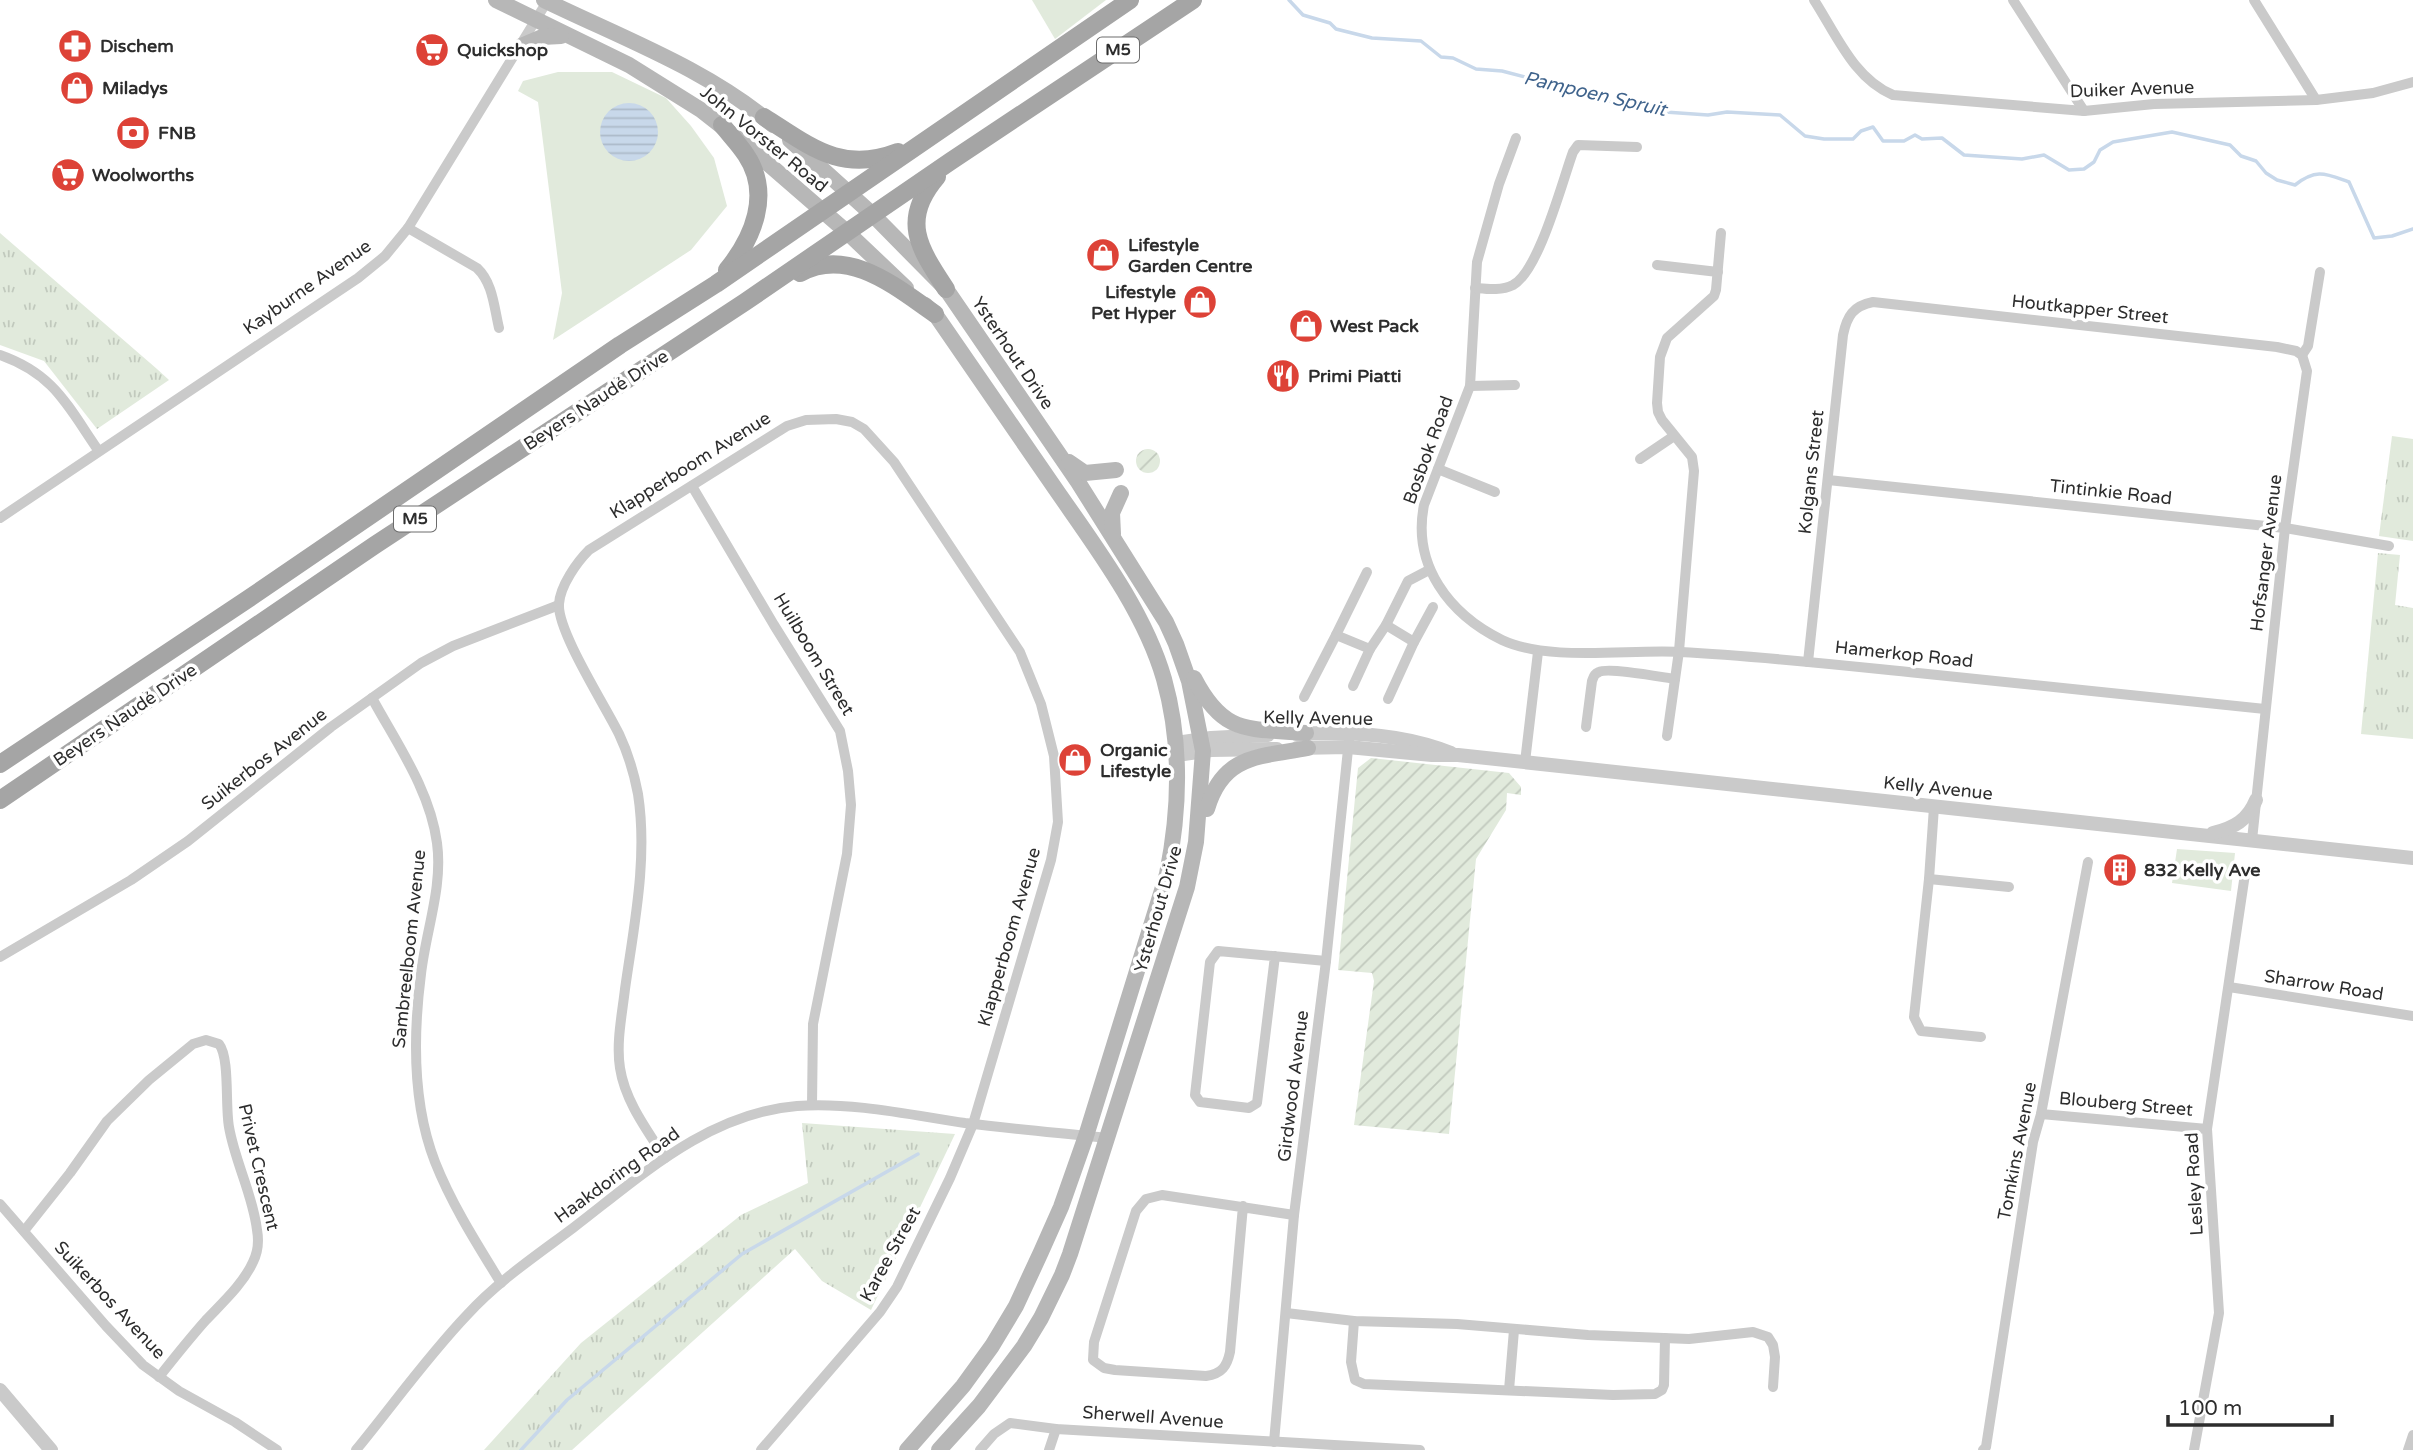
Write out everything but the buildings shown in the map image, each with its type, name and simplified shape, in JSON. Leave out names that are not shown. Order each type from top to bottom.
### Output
[{"type":"main road","name":"John Vorster Road","points":[[496,0],[629,65],[682,97],[722,125],[848,233]]},
{"type":"main road","name":"Beyers Naudé Drive","points":[[0,764],[248,599],[620,345],[716,284],[1130,0]]},
{"type":"main road","name":"Beyers Naudé Drive","points":[[0,800],[376,545],[745,302],[1193,0]]},
{"type":"main road","name":"John Vorster Road","points":[[546,1],[719,86],[764,117],[873,215]]},
{"type":"main road","points":[[522,46],[542,37],[574,38]]},
{"type":"main road","points":[[764,117],[824,154],[842,160],[882,158],[931,136]]},
{"type":"main road","points":[[716,284],[750,238],[758,209],[756,177],[747,156],[722,125]]},
{"type":"main road","points":[[946,289],[919,245],[915,229],[916,213],[922,196],[951,161]]},
{"type":"main road","name":"Ysterhout Drive","points":[[873,215],[946,289],[1113,536],[1166,622],[1177,645],[1189,681],[1202,745],[1196,842],[1187,887],[1070,1254],[1041,1318],[1024,1346],[979,1406],[939,1450]]},
{"type":"main road","name":"Ysterhout Drive","points":[[848,233],[935,314],[1086,533],[1139,617],[1164,680],[1176,749],[1178,797],[1167,874],[1086,1136],[1061,1207],[1016,1306],[992,1346],[963,1386],[907,1450]]},
{"type":"main road","points":[[745,302],[806,269],[838,265],[883,278],[935,314]]},
{"type":"main road","points":[[1057,451],[1085,473],[1116,470]]},
{"type":"main road","points":[[1113,536],[1112,513],[1121,493]]},
{"type":"main road","points":[[1177,645],[1199,688],[1221,717],[1244,728],[1307,741]]},
{"type":"main road","points":[[1196,842],[1212,791],[1233,767],[1307,741]]},
{"type":"street","name":"Duiker Avenue","points":[[1814,0],[1859,71],[1875,87],[1893,94],[2084,111],[2154,104],[2316,100],[2373,93],[2413,82]]},
{"type":"street","points":[[2012,0],[2084,111]]},
{"type":"street","points":[[2254,0],[2316,100]]},
{"type":"street","name":"Kayburne Avenue","points":[[0,518],[358,278],[385,256],[408,228],[522,46],[546,1]]},
{"type":"street","name":"Bosbok Road","points":[[1516,138],[1482,241],[1475,288],[1470,386],[1424,505],[1421,539],[1429,570],[1468,617],[1503,640],[1538,652]]},
{"type":"street","points":[[1475,288],[1505,288],[1525,276],[1535,258],[1573,152],[1578,145],[1637,147]]},
{"type":"street","points":[[408,228],[484,274],[489,283],[499,328]]},
{"type":"street","points":[[1667,736],[1679,651],[1694,471],[1692,457],[1662,420],[1657,403],[1661,349],[1667,338],[1711,301],[1716,290],[1721,233]]},
{"type":"street","points":[[1657,265],[1718,272]]},
{"type":"street","name":"Hofsanger Avenue","points":[[2252,840],[2285,528],[2307,372],[2302,355],[2308,346],[2320,272]]},
{"type":"street","name":"Houtkapper Street","points":[[1873,302],[2277,346],[2302,355]]},
{"type":"street","name":"Kolgans Street","points":[[1808,662],[1846,323],[1855,308],[1873,302]]},
{"type":"street","points":[[0,355],[17,361],[42,376],[63,398],[98,450]]},
{"type":"street","points":[[1470,386],[1515,385]]},
{"type":"street","name":"Klapperboom Avenue","points":[[559,605],[569,575],[589,550],[788,426],[822,419],[852,422],[870,436],[894,463],[1020,652],[1041,704],[1054,757],[1058,822],[1051,860],[973,1124]]},
{"type":"street","points":[[1640,459],[1674,436]]},
{"type":"street","points":[[1438,469],[1495,492]]},
{"type":"street","name":"Tintinkie Road","points":[[1828,480],[2285,528],[2389,546]]},
{"type":"street","name":"Huilboom Street","points":[[692,486],[774,625],[841,731],[851,805],[847,854],[813,1024],[812,1105]]},
{"type":"street","points":[[1353,686],[1370,649],[1386,625],[1408,581],[1429,570]]},
{"type":"street","points":[[1304,697],[1367,572]]},
{"type":"street","points":[[559,605],[570,642],[619,735],[636,781],[642,837],[640,874],[621,1023],[620,1069],[632,1105],[665,1158]]},
{"type":"street","name":"Suikerbos Avenue","points":[[0,957],[131,880],[179,847],[310,744],[436,655],[559,605]]},
{"type":"street","points":[[1388,699],[1433,607]]},
{"type":"street","points":[[1386,625],[1414,642]]},
{"type":"street","points":[[1336,635],[1370,649]]},
{"type":"street","name":"Hamerkop Road","points":[[1538,652],[1679,651],[2265,709]]},
{"type":"street","points":[[1525,762],[1538,652]]},
{"type":"street","points":[[1586,727],[1592,681],[1600,671],[1675,679]]},
{"type":"street","name":"Sambreelboom Avenue","points":[[372,698],[420,788],[428,807],[437,845],[436,888],[421,972],[416,1022],[417,1085],[425,1126],[444,1184],[501,1283]]},
{"type":"street","name":"Kelly Avenue","points":[[1176,749],[1202,745],[1349,740],[1432,755],[1458,755],[2205,834],[2413,859]]},
{"type":"street","name":"Girdwood Avenue","points":[[1274,1442],[1294,1215],[1326,961],[1349,740]]},
{"type":"street","points":[[2205,834],[2235,826],[2252,811],[2256,800]]},
{"type":"street","points":[[1934,807],[1914,1017],[1921,1031],[1981,1037]]},
{"type":"street","name":"Tomkins Avenue","points":[[1984,1448],[2033,1142],[2041,1114],[2088,862]]},
{"type":"street","name":"Lesley Road","points":[[2194,1450],[2219,1313],[2207,1129],[2245,874]]},
{"type":"street","points":[[1929,878],[2009,887]]},
{"type":"street","points":[[1275,956],[1257,1103],[1250,1108],[1200,1102],[1195,1095],[1210,962],[1219,951],[1275,956],[1326,961]]},
{"type":"street","name":"Sharrow Road","points":[[2229,987],[2413,1016]]},
{"type":"street","name":"Privet Crescent","points":[[24,1231],[121,1106],[193,1044],[206,1040],[219,1044],[226,1058],[225,1094],[229,1129],[257,1227],[257,1250],[254,1261],[242,1280],[159,1377]]},
{"type":"street","name":"Haakdoring Road","points":[[356,1450],[446,1338],[501,1283],[665,1158],[737,1118],[812,1105],[880,1110],[973,1124],[1107,1138]]},
{"type":"street","name":"Blouberg Street","points":[[2041,1114],[2207,1129]]},
{"type":"street","name":"Karee Street","points":[[761,1450],[880,1312],[897,1287],[973,1124]]},
{"type":"street","points":[[1242,1206],[1230,1352],[1222,1371],[1206,1376],[1115,1370],[1098,1365],[1093,1360],[1094,1342],[1136,1211],[1141,1203],[1152,1196],[1162,1195],[1242,1206],[1294,1215]]},
{"type":"street","name":"Suikerbos Avenue","points":[[0,1204],[128,1350],[159,1377],[277,1450]]},
{"type":"street","points":[[1286,1313],[1354,1321],[1457,1324],[1514,1330],[1665,1338],[1706,1338],[1743,1332],[1761,1334],[1768,1337],[1773,1345],[1773,1387]]},
{"type":"street","points":[[1354,1321],[1351,1370],[1352,1376],[1359,1383],[1613,1395],[1655,1394],[1662,1390],[1664,1385],[1665,1338]]},
{"type":"street","points":[[1509,1390],[1514,1330]]},
{"type":"street","points":[[0,1390],[51,1450]]},
{"type":"street","name":"Sherwell Avenue","points":[[980,1450],[993,1434],[1010,1423],[1056,1429],[1274,1442],[1293,1447],[1420,1450]]},
{"type":"street","points":[[1049,1450],[1056,1429]]},
{"type":"street","points":[[2408,1450],[2413,1435]]},
{"type":"green space","points":[[1032,0],[1106,0],[1055,39]]},
{"type":"green space","points":[[558,72],[612,72],[666,98],[714,158],[727,206],[691,250],[553,340],[562,293],[538,102],[518,91],[523,81]]},
{"type":"green space","points":[[0,233],[169,380],[97,429],[44,361],[0,345]]},
{"type":"green space","points":[[2392,436],[2413,439],[2413,541],[2379,536]]},
{"type":"green space","points":[[1148,449],[1156,453],[1160,461],[1156,469],[1148,473],[1140,469],[1136,461],[1140,453]]},
{"type":"green space","points":[[2378,553],[2400,555],[2395,605],[2413,608],[2413,739],[2361,734]]},
{"type":"green space","points":[[1371,758],[1509,773],[1521,787],[1521,795],[1507,793],[1506,810],[1476,859],[1449,1134],[1354,1125],[1374,981],[1372,973],[1338,970],[1358,768]]},
{"type":"green space","points":[[2177,849],[2235,853],[2231,891],[2172,883]]},
{"type":"green space","points":[[802,1123],[955,1134],[871,1310],[822,1281],[795,1249],[572,1450],[484,1450],[581,1343],[741,1215],[808,1183]]},
{"type":"water","points":[[623,103],[635,103],[650,111],[658,126],[658,138],[650,153],[635,161],[623,161],[608,153],[600,138],[600,126],[608,111]]},
{"type":"waterway","name":"Pampoen Spruit","points":[[1289,0],[1303,15],[1330,23],[1336,29],[1372,38],[1421,41],[1441,57],[1453,58],[1476,69],[1502,71],[1529,78],[1537,85],[1574,94],[1591,93],[1614,103],[1641,104],[1665,112],[1780,115],[1805,136],[1824,139],[1853,139],[1861,131],[1873,127],[1883,141],[1904,141],[1915,135],[1922,139],[1942,138],[1964,155],[2022,159],[2044,155],[2069,170],[2084,169],[2094,162],[2100,150],[2113,142],[2172,132],[2230,145],[2241,156],[2256,161],[2266,173],[2277,180],[2295,185],[2309,176],[2322,174],[2349,182],[2374,238],[2413,229]]},
{"type":"waterway","points":[[521,1450],[567,1400],[742,1254],[918,1154]]},
{"type":"place","name":"Dischem","points":[[75,46]]},
{"type":"place","name":"Quickshop","points":[[432,50]]},
{"type":"place","name":"Miladys","points":[[77,88]]},
{"type":"place","name":"FNB","points":[[133,133]]},
{"type":"place","name":"Woolworths","points":[[68,175]]},
{"type":"place","name":"Lifestyle Garden Centre","points":[[1103,255]]},
{"type":"place","name":"Lifestyle Pet Hyper","points":[[1200,302]]},
{"type":"place","name":"West Pack","points":[[1306,326]]},
{"type":"place","name":"Primi Piatti","points":[[1283,376]]},
{"type":"place","name":"Organic Lifestyle","points":[[1075,760]]},
{"type":"place","name":"832 Kelly Ave","points":[[2120,870]]}]
